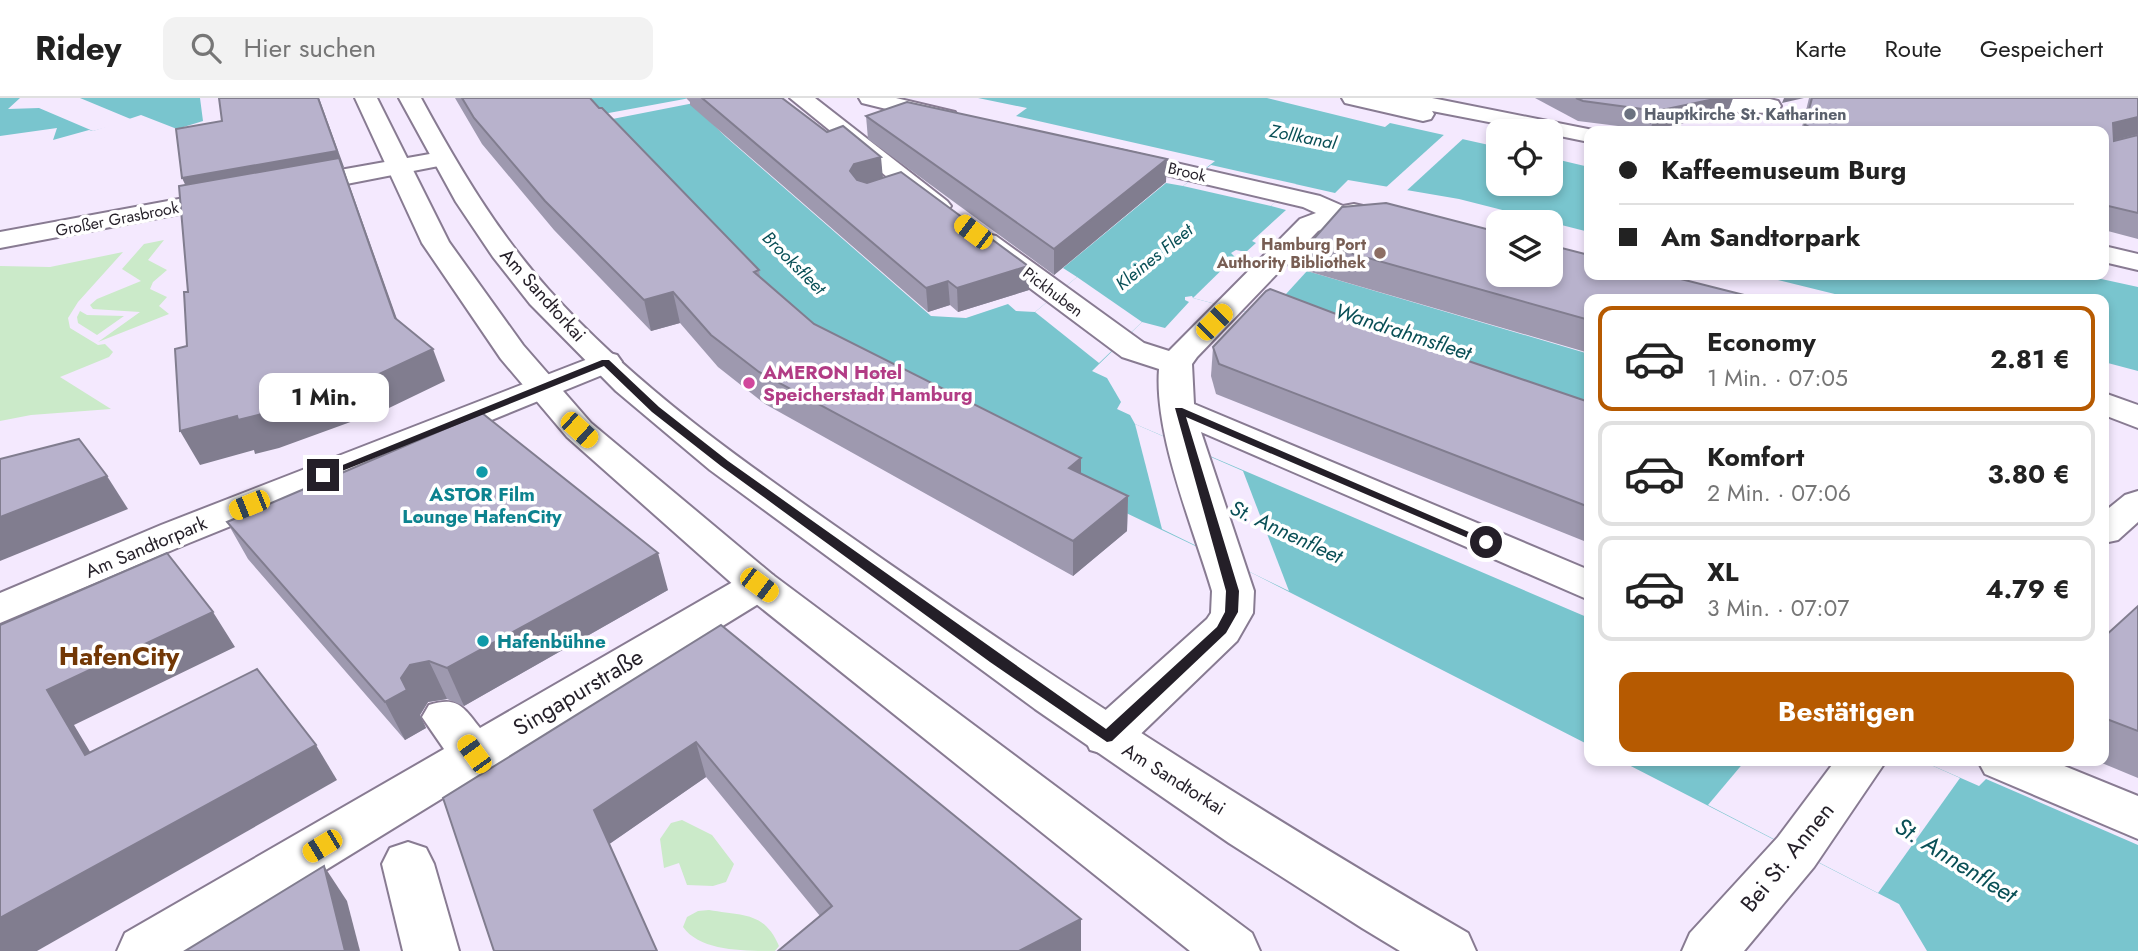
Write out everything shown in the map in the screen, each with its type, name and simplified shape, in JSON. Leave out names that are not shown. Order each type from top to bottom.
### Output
[{"type":"street","points":[[366,98],[392,158],[452,268],[512,352],[579,430],[759,585],[1232,951]]},
{"type":"street","name":"Am Sandtorkai","points":[[410,98],[436,149],[488,231],[539,296],[655,410],[725,464],[1107,737],[1448,951]]},
{"type":"street","name":"Pickhuben","points":[[801,98],[907,183],[1120,342],[1145,356],[1176,364]]},
{"type":"street","points":[[870,98],[968,122]]},
{"type":"street","points":[[1353,98],[1486,127]]},
{"type":"street","points":[[1398,98],[1450,102],[1584,134]]},
{"type":"street","points":[[1715,126],[1710,102],[1776,102]]},
{"type":"street","points":[[1762,126],[1776,102]]},
{"type":"street","points":[[843,133],[911,109]]},
{"type":"street","points":[[1563,144],[1584,148]]},
{"type":"street","name":"Großer Grasbrook","points":[[0,240],[259,183],[436,149]]},
{"type":"street","name":"Brook","points":[[1096,152],[1284,194],[1319,204],[1339,214]]},
{"type":"street","name":"Großer Grasbrook","points":[[0,222],[259,183]]},
{"type":"street","points":[[878,190],[907,183]]},
{"type":"street","points":[[1107,737],[1228,621],[1234,603],[1179,410],[1173,375],[1176,364],[1186,350],[1309,225],[1339,214],[1378,213]]},
{"type":"street","points":[[2109,255],[2138,262]]},
{"type":"street","name":"Am Sandtorpark","points":[[0,608],[175,534],[606,362]]},
{"type":"street","points":[[2109,405],[2138,418]]},
{"type":"street","points":[[1179,410],[1584,584]]},
{"type":"street","name":"Singapurstraße","points":[[145,951],[759,585]]},
{"type":"street","points":[[445,717],[474,754]]},
{"type":"street","name":"Bei St. Annen","points":[[1710,951],[1796,852],[1858,766]]},
{"type":"street","points":[[2014,766],[2138,818]]},
{"type":"street","points":[[408,864],[431,951]]},
{"type":"green space","points":[[164,240],[148,260],[167,270],[153,282],[150,289],[167,297],[159,306],[169,314],[98,342],[140,312],[93,309],[90,305],[97,299],[141,281],[122,269],[144,244]]},
{"type":"green space","points":[[123,252],[78,302],[68,318],[70,328],[98,345],[105,344],[113,352],[109,357],[60,377],[111,409],[31,415],[0,421],[0,266],[50,267]]},
{"type":"green space","points":[[80,311],[87,315],[124,316],[97,335],[78,323]]},
{"type":"green space","points":[[682,820],[712,835],[734,864],[726,882],[713,886],[687,885],[679,863],[664,868],[660,839],[671,823]]},
{"type":"green space","points":[[698,911],[742,915],[759,921],[766,926],[779,946],[775,951],[750,951],[723,948],[700,941],[683,927],[687,917]]},
{"type":"water","points":[[0,98],[200,98],[203,121],[177,129],[141,115],[93,131],[53,140],[57,128],[0,136]]},
{"type":"water","points":[[575,98],[686,98],[726,137],[931,316],[966,318],[1008,304],[1016,311],[1035,312],[1077,277],[1063,268],[1166,183],[1183,186],[1215,161],[1016,116],[1027,108],[978,98],[1267,98],[1385,127],[1390,123],[1486,144],[1486,196],[1563,196],[1563,161],[1584,166],[1584,231],[1563,225],[1563,210],[1502,210],[1459,199],[1348,180],[1335,193],[1295,184],[1271,206],[1286,210],[1252,241],[1256,243],[1246,252],[1236,250],[1231,253],[1235,257],[1238,254],[1307,271],[1584,353],[1584,434],[1264,317],[1192,296],[1185,297],[1189,302],[1165,328],[1142,322],[1092,371],[1107,378],[1121,402],[1117,409],[1130,415],[1135,424],[1584,616],[1584,742],[1254,574],[1057,480],[840,369]]},
{"type":"water","points":[[1778,280],[2106,280],[2138,287],[2138,371],[2109,363],[2109,294],[1835,294]]},
{"type":"water","name":"St. Annenfleet","points":[[1631,766],[1933,766],[1979,786],[1986,779],[2138,845],[2138,951],[1927,951],[1899,904]]},
{"type":"pier","points":[[20,98],[80,98],[133,120],[93,131],[39,108],[8,109]]},
{"type":"pier","points":[[690,98],[694,103],[592,123],[587,117]]},
{"type":"pier","points":[[1446,133],[1465,137],[1403,194],[1383,190]]},
{"type":"pier","points":[[1211,165],[1296,184],[1271,206],[1183,186]]},
{"type":"pier","points":[[1238,254],[1307,271],[1265,317],[1193,298]]},
{"type":"pier","points":[[1077,277],[1142,322],[1099,363],[1035,312]]},
{"type":"pier","points":[[1135,424],[1243,471],[1289,591],[1162,529]]},
{"type":"pier","points":[[2109,525],[2138,536],[2138,615],[2124,628],[2109,622]]},
{"type":"pier","points":[[1741,766],[1933,766],[1960,778],[1878,893],[1708,805]]},
{"type":"building","points":[[219,98],[318,98],[337,151],[182,178],[176,129],[222,121]]},
{"type":"building","points":[[462,98],[590,98],[759,270],[754,272],[814,324],[1081,458],[1069,468],[1128,496],[1073,541],[759,372],[711,335],[673,292],[644,300],[545,201],[474,118]]},
{"type":"building","points":[[702,98],[782,98],[827,132],[843,126],[881,157],[854,164],[850,171],[857,180],[867,183],[901,172],[1028,266],[957,288],[948,281],[926,288]]},
{"type":"building","points":[[1576,98],[1719,98],[1657,111]]},
{"type":"building","points":[[1812,98],[2138,98],[2138,117],[2113,123],[2114,141],[2138,135],[2138,213],[2109,206],[2109,126],[1805,125]]},
{"type":"building","points":[[907,102],[1167,159],[1054,249],[866,116]]},
{"type":"building","points":[[339,158],[395,318],[433,349],[375,376],[262,414],[238,420],[237,416],[180,431],[175,349],[187,346],[184,292],[188,292],[179,186]]},
{"type":"building","points":[[1386,203],[1486,229],[1486,287],[1563,287],[1563,248],[1584,254],[1584,280],[1685,280],[1740,294],[1584,294],[1584,319],[1311,242],[1342,207]]},
{"type":"building","points":[[1270,289],[1389,334],[1584,400],[1584,505],[1219,364],[1213,347]]},
{"type":"building","points":[[482,413],[658,553],[447,668],[429,661],[410,665],[401,678],[407,690],[385,702],[227,522]]},
{"type":"building","points":[[79,439],[107,476],[0,517],[0,459]]},
{"type":"building","points":[[167,553],[213,612],[47,690],[85,755],[257,669],[316,745],[0,918],[0,625]]},
{"type":"building","points":[[2138,606],[2138,731],[2109,720],[2109,632]]},
{"type":"building","points":[[721,625],[1081,919],[1019,951],[778,951],[832,906],[696,742],[594,810],[657,951],[494,951],[443,798]]},
{"type":"building","points":[[324,866],[345,951],[185,951]]},
{"type":"place","name":"Hauptkirche St. Katharinen","points":[[1630,114]]},
{"type":"place","name":"Hamburg Port Authority Bibliothek","points":[[1380,253]]},
{"type":"place","name":"AMERON Hotel Speicherstadt Hamburg","points":[[749,383]]},
{"type":"place","name":"ASTOR Film Lounge HafenCity","points":[[482,472]]},
{"type":"place","name":"Hafenbühne","points":[[483,641]]},
{"type":"district","name":"HafenCity","points":[[119,656]]},
{"type":"route","points":[[323,475],[606,362],[655,410],[725,464],[1107,737],[1222,630],[1234,603],[1233,591],[1179,410],[1486,542]]},
{"type":"water label","name":"Zollkanal","points":[[1303,137]]},
{"type":"water label","name":"Kleines Fleet","points":[[1154,257]]},
{"type":"water label","name":"Brooksfleet","points":[[794,263]]},
{"type":"water label","name":"Wandrahmsfleet","points":[[1403,332]]}]
